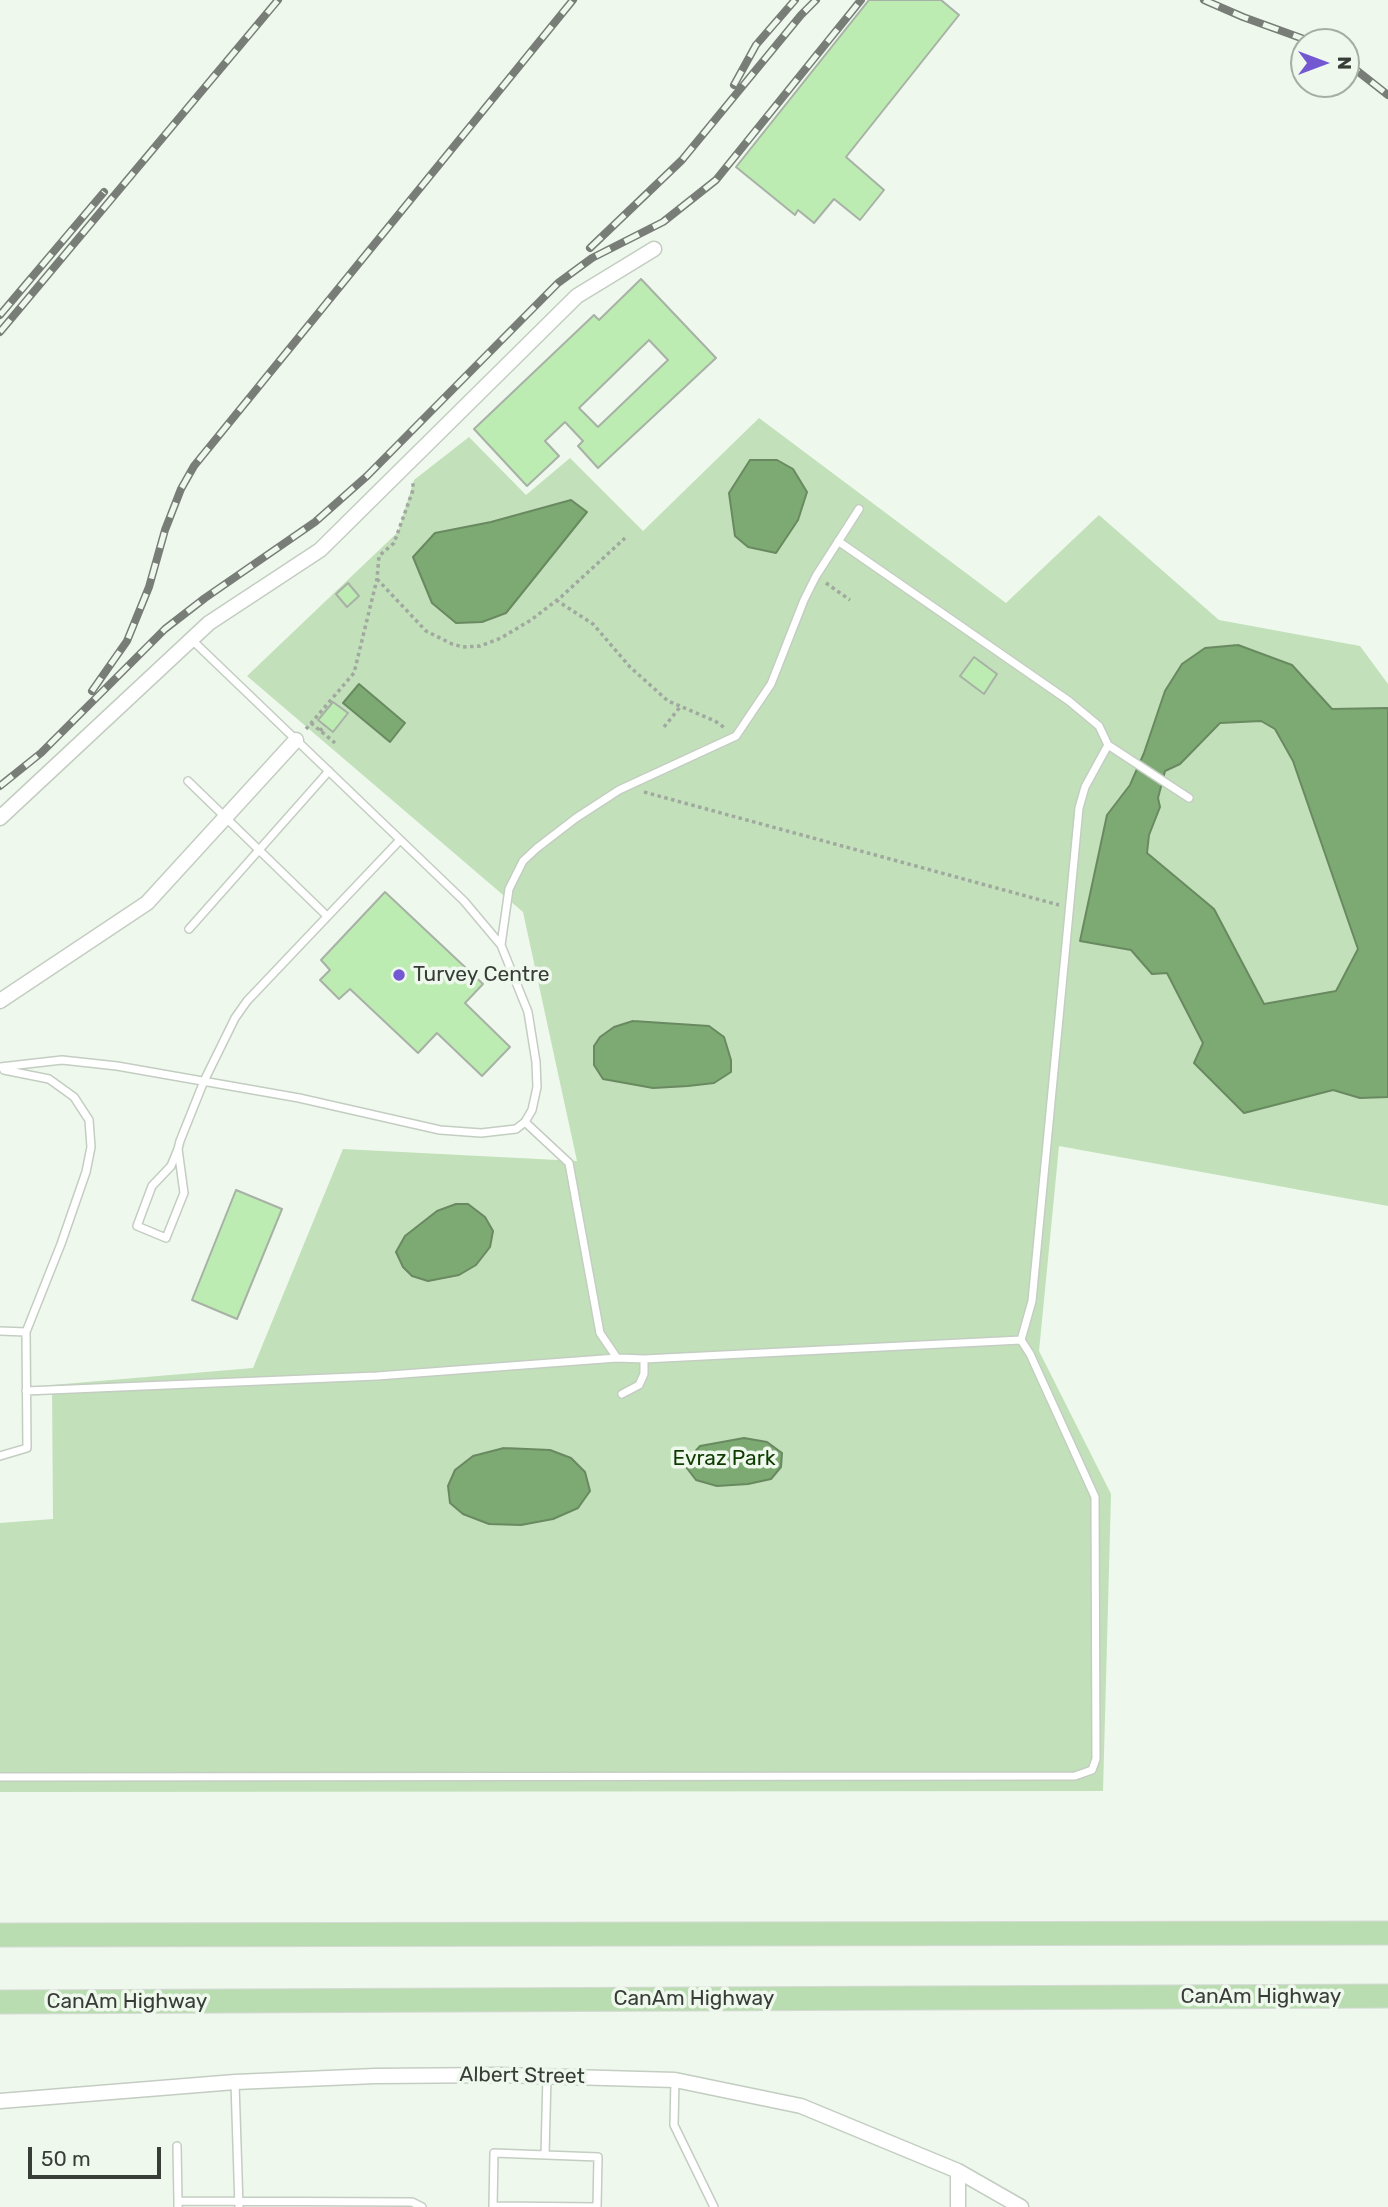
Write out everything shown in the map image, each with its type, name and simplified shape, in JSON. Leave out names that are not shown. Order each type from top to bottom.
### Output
[{"type":"main road","points":[[0,1935],[1388,1933]]},
{"type":"main road","name":"CanAm Highway","points":[[0,2002],[1388,1996]]},
{"type":"street","points":[[0,818],[209,623],[320,550],[577,296],[654,250]]},
{"type":"street","points":[[0,1001],[147,903],[296,740]]},
{"type":"street","name":"Albert Street","points":[[0,2101],[235,2082],[375,2076],[547,2076],[675,2080],[801,2106],[958,2171],[1021,2207]]},
{"type":"street","points":[[958,2171],[958,2207]]},
{"type":"lane","points":[[501,945],[509,889],[523,861],[537,848],[619,790],[736,736],[771,684],[816,576],[859,509]]},
{"type":"lane","points":[[838,541],[1069,701],[1099,726],[1108,745],[1185,797]]},
{"type":"lane","points":[[0,1069],[62,1060],[117,1066],[299,1098],[440,1130],[481,1133],[516,1129],[525,1122],[532,1110],[537,1087],[536,1062],[528,1012],[501,945],[464,901],[191,639]]},
{"type":"lane","points":[[0,1777],[1062,1776],[1085,1774],[1092,1770],[1096,1759],[1095,1497],[1030,1354],[1021,1340],[1032,1301],[1068,906],[1081,795],[1108,745]]},
{"type":"lane","points":[[188,929],[329,771]]},
{"type":"lane","points":[[188,781],[327,916]]},
{"type":"lane","points":[[178,1149],[184,1193],[166,1238],[137,1226],[152,1186],[163,1177],[178,1149],[204,1081],[235,1018],[247,1001],[400,840]]},
{"type":"lane","points":[[0,1069],[50,1079],[74,1097],[89,1120],[91,1147],[86,1172],[61,1244],[26,1332],[27,1448],[0,1456]]},
{"type":"lane","points":[[525,1122],[569,1163],[600,1333],[617,1358]]},
{"type":"lane","points":[[0,1331],[26,1332]]},
{"type":"lane","points":[[26,1391],[377,1376],[617,1358],[644,1359],[1021,1340]]},
{"type":"lane","points":[[622,1394],[639,1385],[644,1374],[644,1359]]},
{"type":"lane","points":[[545,2155],[547,2076]]},
{"type":"lane","points":[[675,2080],[674,2125],[714,2207]]},
{"type":"lane","points":[[235,2082],[239,2205]]},
{"type":"lane","points":[[177,2146],[178,2204],[412,2202],[422,2207]]},
{"type":"lane","points":[[494,2152],[598,2157],[597,2207],[493,2206],[494,2152]]},
{"type":"path","points":[[296,740],[354,673],[377,579],[379,556],[394,542],[413,490],[414,482],[400,471]]},
{"type":"path","points":[[377,579],[426,631],[463,647],[480,646],[501,638],[531,620],[625,538]]},
{"type":"path","points":[[816,576],[850,600]]},
{"type":"path","points":[[556,600],[593,624],[629,667],[668,701],[715,721],[736,736]]},
{"type":"path","points":[[664,727],[680,707]]},
{"type":"path","points":[[311,723],[335,743]]},
{"type":"path","points":[[320,731],[325,725]]},
{"type":"path","points":[[639,790],[1068,906]]},
{"type":"green space","name":"Evraz Park","points":[[759,418],[1006,603],[1099,515],[1219,620],[1360,646],[1388,684],[1388,1206],[1059,1146],[1039,1351],[1111,1494],[1103,1791],[0,1792],[0,1523],[53,1519],[52,1385],[253,1368],[343,1149],[577,1161],[523,912],[247,676],[398,532],[414,480],[469,437],[526,495],[570,458],[643,531]]},
{"type":"shaded area","points":[[750,460],[777,460],[793,469],[807,492],[798,520],[776,553],[748,547],[735,536],[729,493]]},
{"type":"shaded area","points":[[571,500],[587,512],[506,613],[482,622],[456,623],[432,603],[413,557],[435,533],[491,522]]},
{"type":"shaded area","points":[[1238,645],[1292,665],[1332,709],[1388,708],[1388,1097],[1360,1098],[1333,1090],[1244,1113],[1194,1063],[1203,1043],[1167,973],[1152,974],[1131,950],[1080,941],[1107,815],[1130,785],[1165,691],[1182,664],[1205,648]],"holes":[[[1261,721],[1275,729],[1293,761],[1358,949],[1336,991],[1264,1004],[1214,909],[1147,853],[1149,835],[1160,807],[1158,798],[1165,771],[1180,764],[1220,723]]]},
{"type":"shaded area","points":[[359,684],[405,723],[390,742],[343,703]]},
{"type":"shaded area","points":[[633,1021],[709,1026],[724,1037],[731,1060],[731,1072],[714,1083],[653,1088],[603,1079],[594,1065],[594,1046],[600,1037],[614,1027]]},
{"type":"shaded area","points":[[456,1204],[468,1204],[485,1217],[493,1231],[490,1247],[476,1265],[459,1275],[428,1281],[412,1276],[403,1267],[396,1252],[405,1236],[437,1211]]},
{"type":"shaded area","points":[[744,1438],[767,1442],[782,1453],[781,1467],[771,1479],[717,1486],[696,1480],[686,1467],[700,1446]]},
{"type":"shaded area","points":[[504,1448],[550,1450],[571,1458],[585,1472],[590,1491],[578,1508],[553,1519],[521,1525],[489,1524],[463,1514],[450,1503],[448,1486],[455,1470],[473,1456]]},
{"type":"building","points":[[869,0],[941,0],[959,15],[846,157],[884,190],[860,220],[834,199],[814,223],[798,210],[795,215],[736,167]]},
{"type":"building","points":[[641,279],[716,358],[598,468],[578,446],[583,441],[565,422],[545,441],[559,456],[527,486],[474,429],[594,315],[599,320]],"holes":[[[649,340],[668,360],[598,427],[579,408]]]},
{"type":"building","points":[[348,583],[359,596],[347,607],[336,594]]},
{"type":"building","points":[[974,657],[997,674],[984,694],[960,676]]},
{"type":"building","points":[[333,702],[348,713],[333,732],[318,720]]},
{"type":"building","name":"Turvey Centre","points":[[385,892],[483,984],[465,1003],[510,1047],[482,1076],[437,1033],[418,1053],[350,989],[339,999],[320,980],[330,970],[321,960]]},
{"type":"building","points":[[236,1190],[282,1209],[237,1319],[192,1300]]},
{"type":"railway","points":[[0,332],[278,0]]},
{"type":"railway","points":[[92,691],[127,641],[149,587],[165,530],[181,489],[194,466],[573,0]]},
{"type":"railway","points":[[734,85],[756,45],[795,0]]},
{"type":"railway","points":[[590,248],[682,160],[816,0]]},
{"type":"railway","points":[[0,786],[41,753],[165,629],[315,522],[367,476],[558,283],[592,258],[663,222],[716,180],[861,0]]},
{"type":"railway","points":[[1204,0],[1290,34]]},
{"type":"railway","points":[[1360,73],[1388,95]]},
{"type":"railway","points":[[0,315],[104,192]]},
{"type":"place","name":"Turvey Centre","points":[[399,975]]}]
